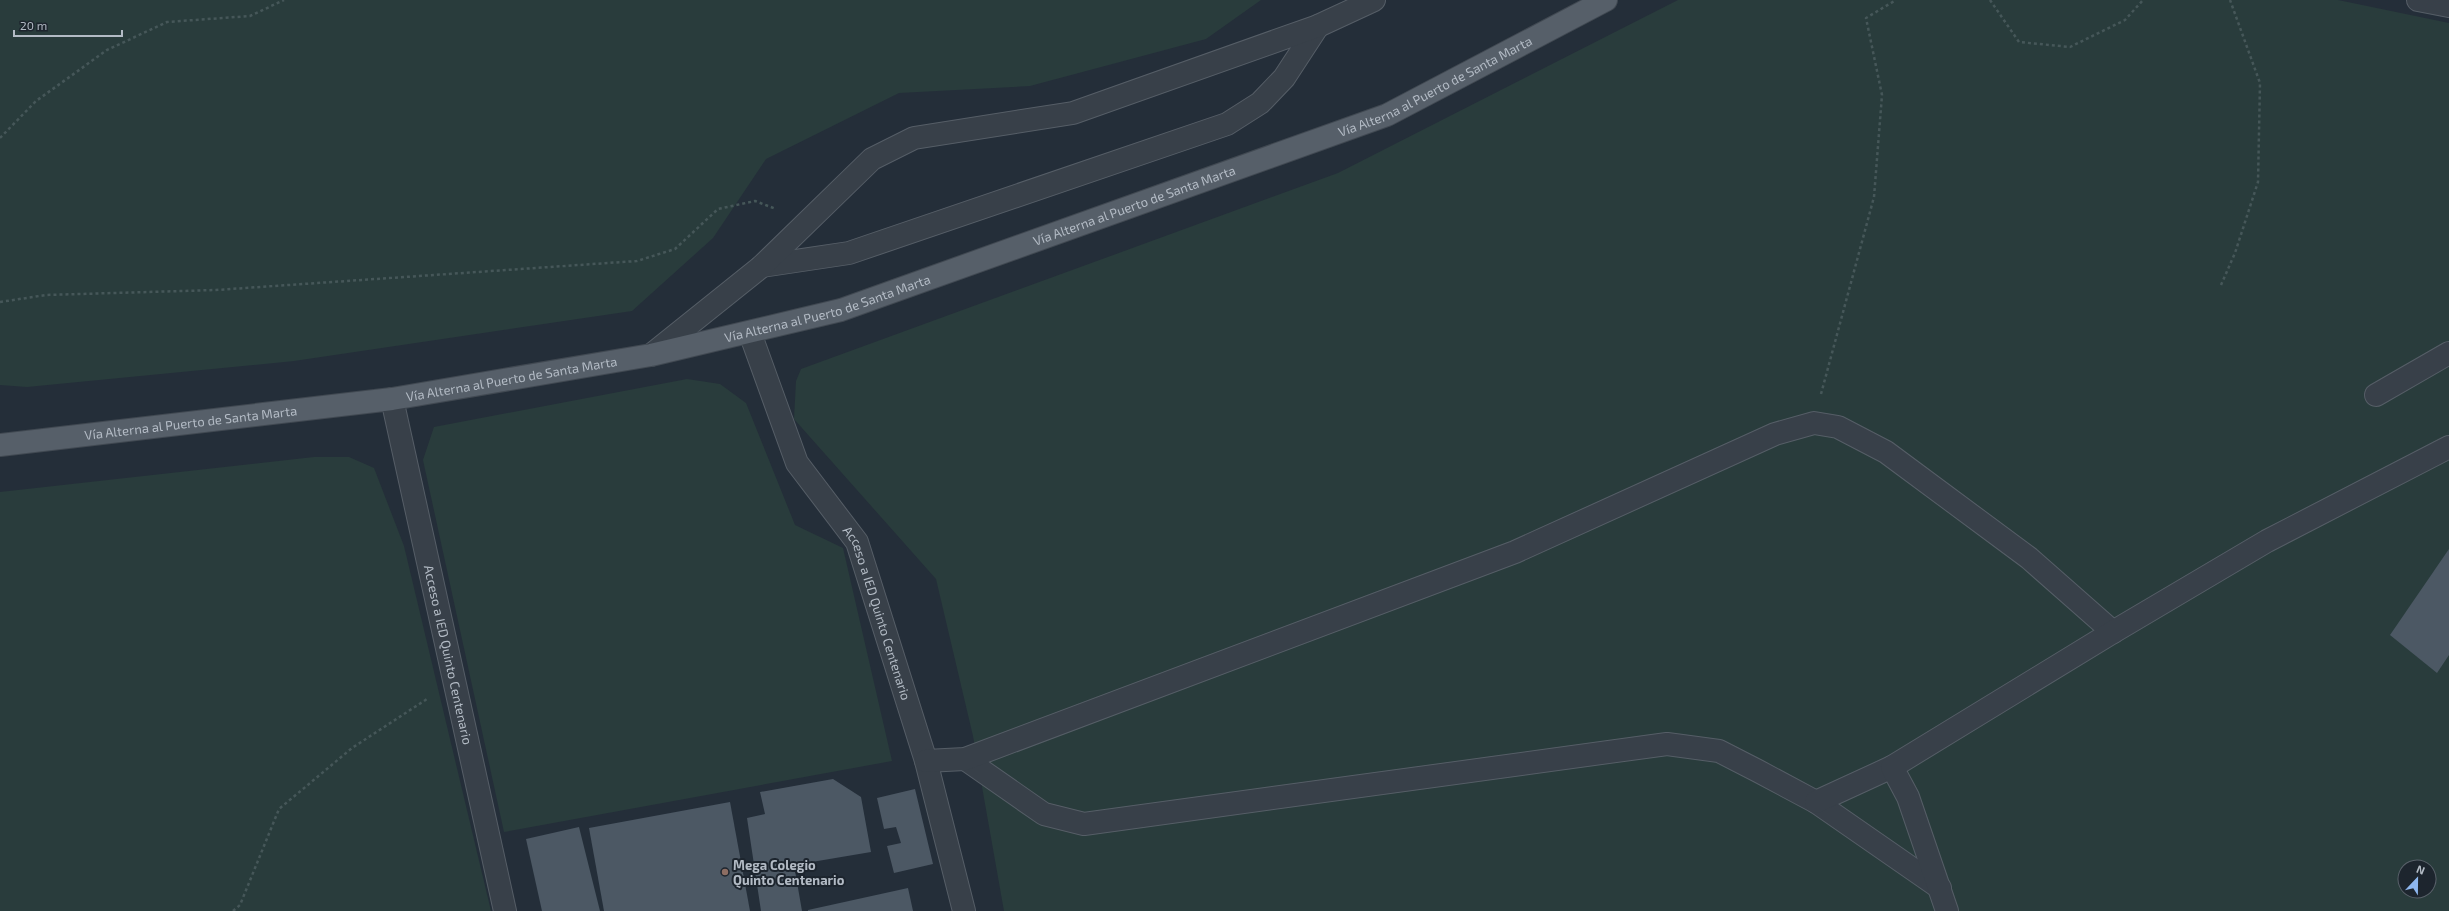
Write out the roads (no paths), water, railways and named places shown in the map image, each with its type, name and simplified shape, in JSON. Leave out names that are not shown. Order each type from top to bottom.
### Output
[{"type":"main road","name":"Vía Alterna al Puerto de Santa Marta","points":[[0,444],[392,398],[651,355],[750,333],[841,310],[1387,115],[1606,0]]},
{"type":"street","points":[[651,355],[762,266],[810,221],[872,159],[914,138],[1073,113],[1318,26],[1374,0]]},
{"type":"street","points":[[2418,0],[2449,6]]},
{"type":"street","points":[[762,266],[849,253],[1227,124],[1260,103],[1284,78],[1318,26]]},
{"type":"street","name":"Acceso a IED Quinto Centenario","points":[[750,333],[797,463],[857,542],[926,761],[964,911]]},
{"type":"street","points":[[2376,395],[2449,353]]},
{"type":"street","name":"Acceso a IED Quinto Centenario","points":[[392,398],[505,911]]},
{"type":"street","points":[[926,761],[964,759],[1515,552],[1775,434],[1814,422],[1838,427],[1886,452],[2029,558],[2113,632]]},
{"type":"street","points":[[1816,802],[1892,767],[2113,632],[2267,541],[2449,447]]},
{"type":"street","points":[[964,759],[1044,814],[1084,824],[1667,744],[1719,751],[1816,802],[1940,888]]},
{"type":"street","points":[[1892,767],[1908,797],[1947,911]]},
{"type":"place","name":"Mega Colegio Quinto Centenario","points":[[725,872]]}]
